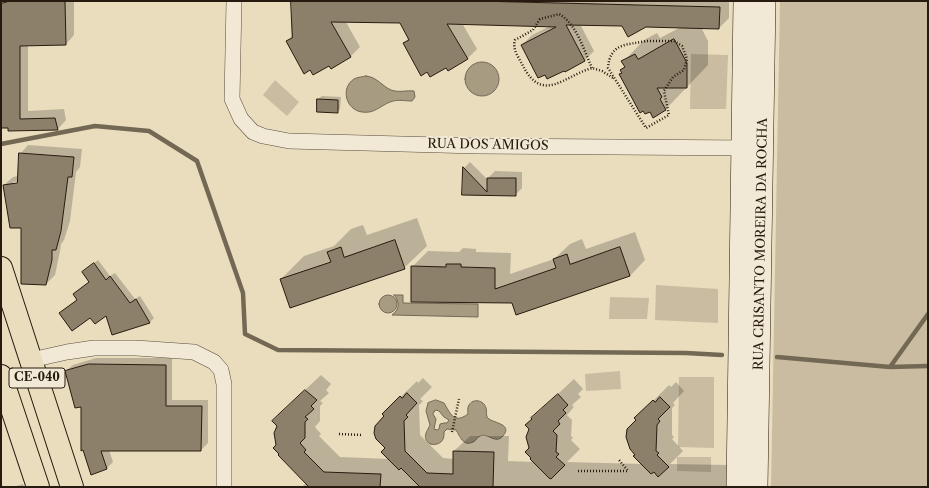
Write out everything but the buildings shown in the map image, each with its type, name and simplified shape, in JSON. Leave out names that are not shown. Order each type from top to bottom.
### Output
[{"type":"highway","name":"CE-040","points":[[1,268],[72,487]]},
{"type":"highway","name":"CE-040","points":[[1,376],[38,487]]},
{"type":"main road","name":"RUA CRISANTO MOREIRA DA ROCHA","points":[[737,487],[744,1]]},
{"type":"main road","name":"RUA CRISANTO MOREIRA DA ROCHA","points":[[756,487],[765,1]]},
{"type":"street","name":"RUA DOS AMIGOS","points":[[234,1],[232,100],[241,118],[253,132],[263,136],[289,141],[477,146],[763,148]]},
{"type":"street","points":[[31,360],[87,349],[129,348],[194,352],[214,362],[220,370],[224,384],[224,487]]},
{"type":"path","points":[[592,68],[576,30],[564,17],[559,14],[540,19],[533,30],[514,40],[513,45],[525,70],[538,85],[548,86],[559,83],[592,68],[602,71],[613,78],[646,128],[669,115],[664,91],[673,78],[684,70],[687,59],[682,46],[674,41],[647,41],[625,45],[614,50],[609,58],[608,68],[613,78]]},
{"type":"path","points":[[452,432],[459,399]]},
{"type":"path","points":[[339,434],[362,435]]},
{"type":"path","points":[[578,471],[628,471],[619,460]]},
{"type":"shaded area","points":[[780,1],[928,1],[928,487],[771,487]]},
{"type":"shaded area","points":[[691,54],[728,55],[726,109],[690,109]]},
{"type":"shaded area","points":[[479,62],[485,62],[489,63],[496,69],[499,79],[498,86],[492,93],[485,96],[479,96],[475,95],[468,89],[465,82],[465,76],[466,72],[472,65]]},
{"type":"shaded area","points":[[366,76],[373,78],[391,90],[414,91],[415,97],[412,101],[398,100],[390,102],[370,112],[356,110],[349,103],[346,93],[347,88],[354,79]]},
{"type":"shaded area","points":[[275,80],[299,102],[287,116],[263,95]]},
{"type":"shaded area","points":[[656,285],[718,289],[718,323],[655,320]]},
{"type":"shaded area","points":[[388,295],[394,298],[397,304],[394,310],[388,313],[382,310],[379,304],[382,298]]},
{"type":"shaded area","points":[[394,295],[403,295],[403,303],[478,304],[478,317],[392,315],[398,308],[398,303]]},
{"type":"shaded area","points":[[610,297],[649,298],[647,319],[609,319]]},
{"type":"shaded area","points":[[620,371],[621,389],[586,391],[585,374]]},
{"type":"shaded area","points":[[679,377],[714,377],[714,448],[678,447]]},
{"type":"shaded area","points":[[436,400],[444,403],[455,418],[459,418],[468,414],[468,407],[473,401],[481,402],[485,405],[487,417],[504,426],[506,428],[506,432],[503,436],[497,439],[483,435],[473,442],[467,443],[462,440],[456,430],[447,429],[444,432],[444,438],[441,442],[430,444],[425,437],[430,425],[426,411],[428,403]],"holes":[[[436,410],[449,420],[447,423],[440,424],[439,429],[437,430],[434,429],[436,419],[433,414]]]},
{"type":"shaded area","points":[[677,457],[711,457],[711,472],[677,471]]},
{"type":"waterway","points":[[1,144],[95,126],[149,131],[197,161],[243,293],[245,334],[278,350],[686,353],[722,355]]},
{"type":"waterway","points":[[777,357],[890,367],[928,314]]},
{"type":"waterway","points":[[890,367],[928,366]]}]
